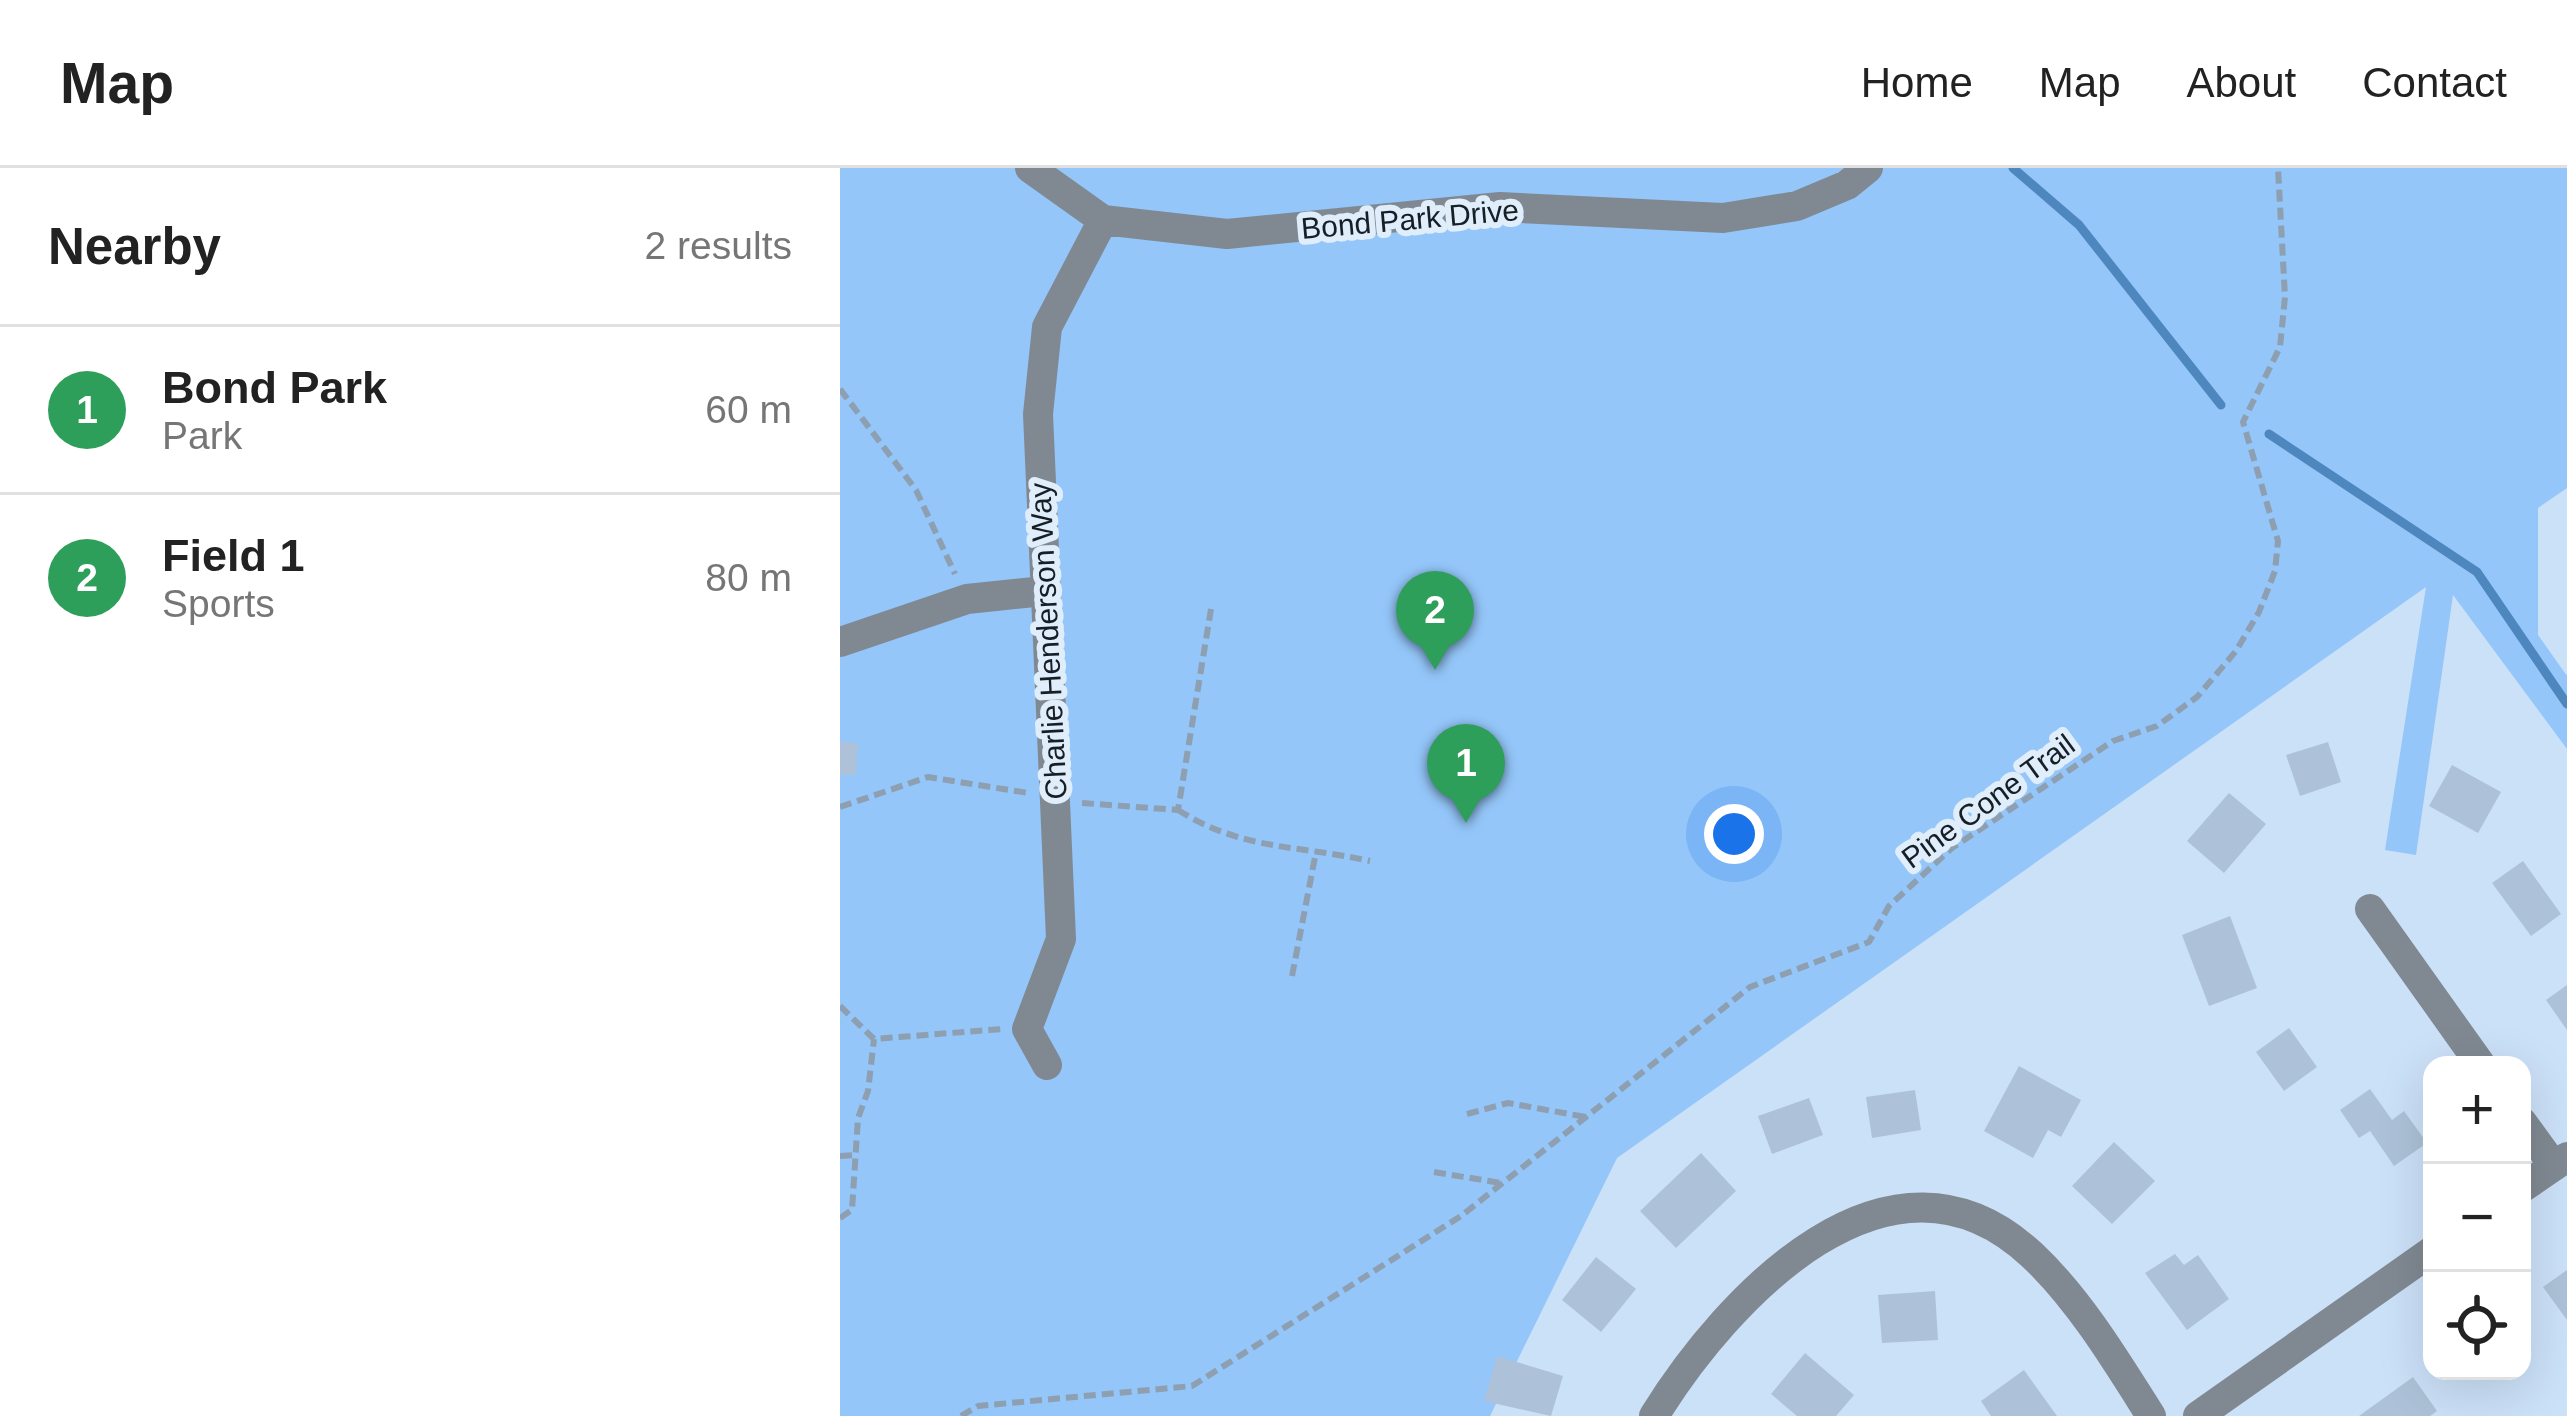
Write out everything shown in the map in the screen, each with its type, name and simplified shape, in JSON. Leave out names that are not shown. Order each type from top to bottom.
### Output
[{"type":"street","name":"Bond Park Drive","points":[[1030,168],[1103,220],[1227,234],[1500,207],[1723,218],[1797,206],[1847,185],[1868,168]]},
{"type":"street","name":"Charlie Henderson Way","points":[[1027,1029],[1061,940],[1038,414],[1047,327],[1103,220]]},
{"type":"street","points":[[840,642],[967,599],[1044,592]]},
{"type":"street","points":[[2370,909],[2475,1056]]},
{"type":"street","points":[[1027,1029],[1047,1065]]},
{"type":"street","points":[[2531,1131],[2560,1161],[2531,1182]]},
{"type":"street","points":[[1654,1416],[1707,1346],[1807,1242],[1872,1214],[1903,1210],[1974,1220],[2030,1253],[2064,1292],[2151,1416]]},
{"type":"street","points":[[2198,1416],[2423,1258]]},
{"type":"path","name":"Pine Cone Trail","points":[[962,1416],[978,1406],[1192,1386],[1461,1216],[1750,987],[1869,942],[1889,906],[1952,848],[2113,741],[2157,726],[2197,697],[2236,651],[2275,571],[2278,541],[2242,422],[2280,346],[2284,297],[2278,168]]},
{"type":"path","points":[[840,389],[916,490],[967,599]]},
{"type":"path","points":[[1178,810],[1207,828],[1258,846],[1370,861]]},
{"type":"path","points":[[1292,976],[1316,851]]},
{"type":"path","points":[[840,1006],[874,1039]]},
{"type":"path","points":[[874,1039],[963,1029],[1027,1029]]},
{"type":"path","points":[[840,1218],[852,1210],[858,1118],[868,1091],[874,1039]]},
{"type":"path","points":[[1467,1114],[1508,1103],[1586,1117]]},
{"type":"path","points":[[840,1156],[857,1155]]},
{"type":"path","points":[[1434,1172],[1503,1184]]},
{"type":"shaded area","points":[[840,168],[2567,168],[2567,488],[2538,508],[2538,635],[2567,676],[2567,749],[2453,595],[2416,855],[2385,850],[2426,587],[1617,1158],[1490,1416],[840,1416]]},
{"type":"building","points":[[840,742],[858,743],[856,775],[840,775]]},
{"type":"building","points":[[2328,742],[2341,782],[2300,796],[2286,755]]},
{"type":"building","points":[[2452,765],[2501,792],[2478,833],[2429,806]]},
{"type":"building","points":[[2229,793],[2266,824],[2224,873],[2187,841]]},
{"type":"building","points":[[2523,861],[2561,914],[2531,936],[2492,883]]},
{"type":"building","points":[[2230,916],[2257,988],[2209,1006],[2182,935]]},
{"type":"building","points":[[2567,985],[2567,1030],[2546,1000]]},
{"type":"building","points":[[2289,1028],[2317,1067],[2284,1091],[2256,1052]]},
{"type":"building","points":[[2019,1066],[2081,1100],[2061,1137],[2048,1130],[2033,1158],[1984,1131]]},
{"type":"building","points":[[2370,1089],[2392,1120],[2404,1111],[2423,1137],[2423,1146],[2394,1166],[2370,1131],[2359,1138],[2340,1110]]},
{"type":"building","points":[[1915,1090],[1921,1130],[1872,1138],[1866,1097]]},
{"type":"building","points":[[1809,1098],[1823,1135],[1772,1154],[1758,1116]]},
{"type":"building","points":[[2114,1142],[2155,1181],[2112,1224],[2072,1186]]},
{"type":"building","points":[[1701,1153],[1736,1191],[1676,1248],[1640,1211]]},
{"type":"building","points":[[2175,1254],[2184,1265],[2198,1255],[2229,1299],[2187,1330],[2145,1273]]},
{"type":"building","points":[[1596,1257],[1636,1289],[1601,1332],[1562,1300]]},
{"type":"building","points":[[2567,1270],[2567,1320],[2543,1287]]},
{"type":"building","points":[[1935,1291],[1938,1340],[1882,1343],[1878,1295]]},
{"type":"building","points":[[1805,1353],[1854,1395],[1836,1416],[1797,1416],[1771,1394]]},
{"type":"building","points":[[1497,1356],[1563,1376],[1551,1416],[1484,1401]]},
{"type":"building","points":[[2024,1370],[2057,1416],[1991,1416],[1981,1401]]},
{"type":"building","points":[[2413,1377],[2437,1411],[2430,1416],[2359,1416]]},
{"type":"waterway","points":[[2013,168],[2079,225],[2221,405]]},
{"type":"waterway","points":[[2269,434],[2477,572],[2567,704]]},
{"type":"place","name":"Field 1","points":[[1435,670]]},
{"type":"place","name":"Bond Park","points":[[1466,823]]}]
